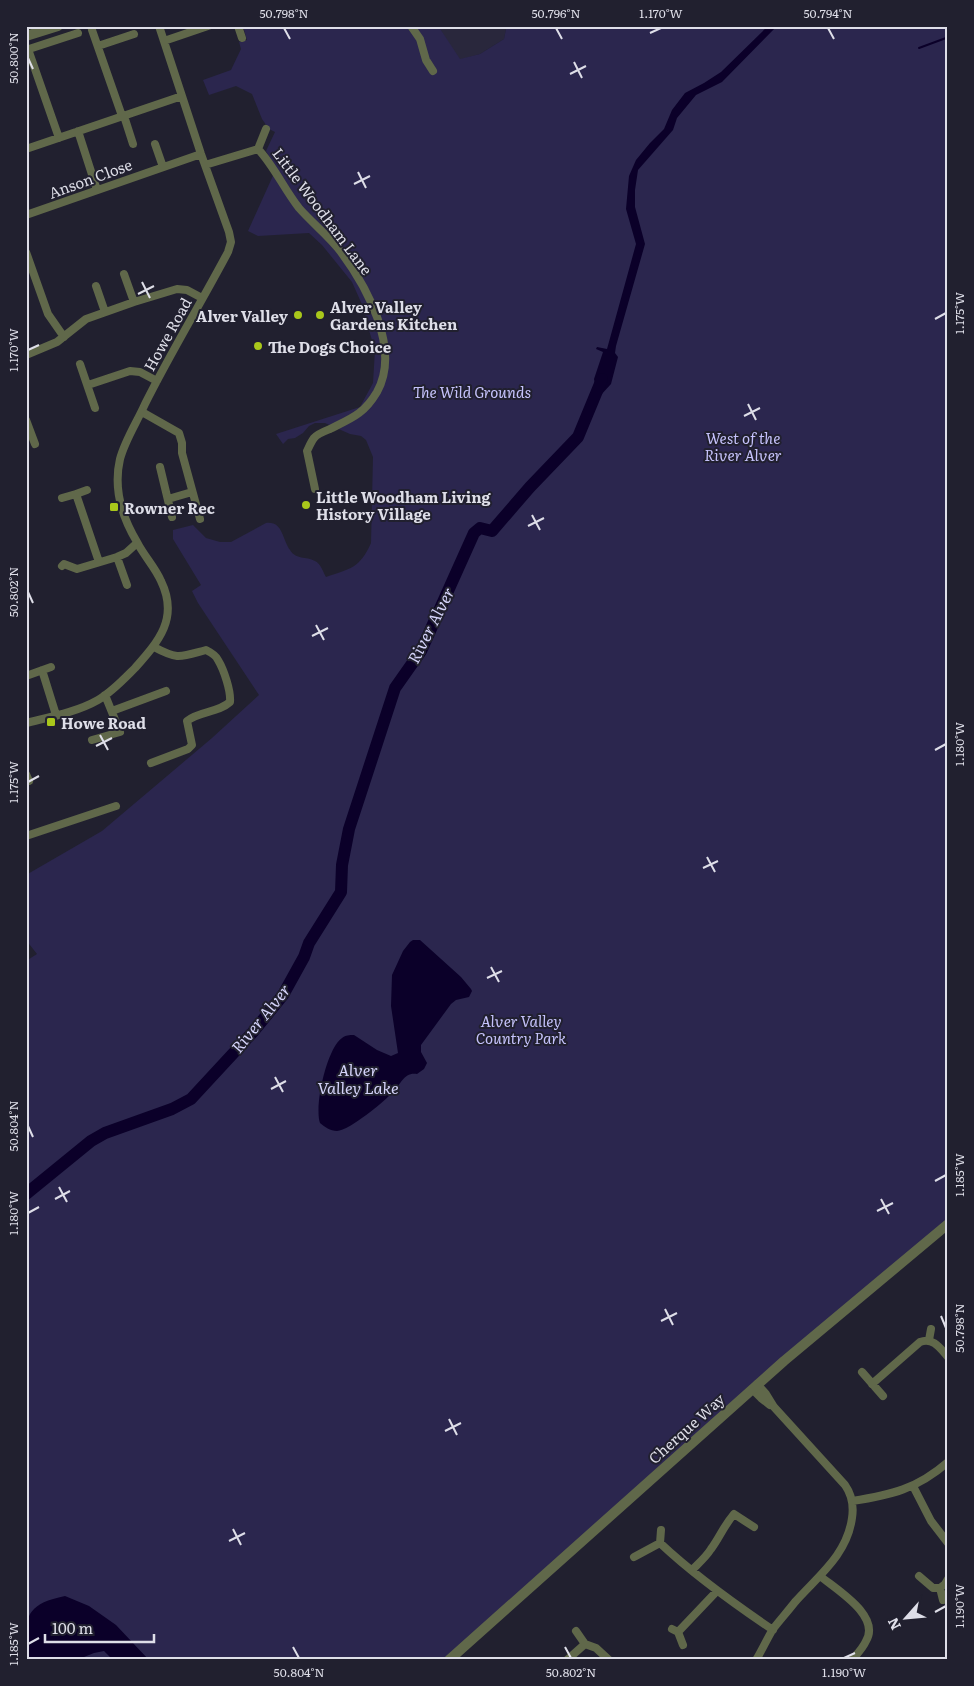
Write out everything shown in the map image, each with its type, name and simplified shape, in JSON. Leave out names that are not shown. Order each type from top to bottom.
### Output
[{"type":"street","points":[[26,36],[58,26]]},
{"type":"street","name":"Howe Road","points":[[26,723],[92,703],[105,695],[123,681],[154,646],[166,623],[168,611],[167,598],[162,582],[137,543],[126,519],[120,504],[118,474],[124,448],[157,381],[228,252],[231,242],[159,26]]},
{"type":"street","points":[[164,41],[208,26]]},
{"type":"street","points":[[238,26],[242,38]]},
{"type":"street","points":[[411,26],[420,39],[426,60],[433,71]]},
{"type":"street","points":[[92,30],[133,144]]},
{"type":"street","points":[[59,138],[27,50],[78,33]]},
{"type":"street","points":[[98,46],[134,34]]},
{"type":"street","points":[[26,148],[182,96]]},
{"type":"street","name":"Little Woodham Lane","points":[[258,149],[266,129]]},
{"type":"street","points":[[78,131],[97,190]]},
{"type":"street","points":[[155,144],[163,167]]},
{"type":"street","name":"Little Woodham Lane","points":[[205,165],[258,149]]},
{"type":"street","name":"Little Woodham Lane","points":[[258,149],[267,158],[280,181],[299,207],[340,251],[363,286],[377,315],[384,341],[383,378],[372,400],[359,415],[315,436],[307,451],[315,489]]},
{"type":"street","name":"Anson Close","points":[[26,215],[201,154]]},
{"type":"street","points":[[26,252],[30,274],[54,324],[64,337]]},
{"type":"street","points":[[124,274],[134,302]]},
{"type":"street","points":[[96,286],[105,312]]},
{"type":"street","points":[[26,356],[51,346],[86,319],[134,302],[177,289],[187,290],[202,298]]},
{"type":"street","points":[[80,364],[96,408]]},
{"type":"street","points":[[88,384],[130,370],[140,372],[157,381]]},
{"type":"street","points":[[142,412],[179,433],[182,453],[200,519]]},
{"type":"street","points":[[27,423],[35,444]]},
{"type":"street","points":[[160,467],[172,517]]},
{"type":"street","points":[[62,498],[87,490]]},
{"type":"street","points":[[168,500],[192,492]]},
{"type":"street","points":[[76,494],[99,562]]},
{"type":"street","points":[[62,566],[64,564],[77,569],[117,557],[126,553],[137,543]]},
{"type":"street","points":[[117,557],[127,585]]},
{"type":"street","points":[[151,763],[188,749],[192,745],[187,721],[192,717],[225,707],[230,702],[231,694],[218,659],[212,653],[206,650],[182,656],[171,656],[154,646]]},
{"type":"street","points":[[26,676],[52,667]]},
{"type":"street","points":[[42,670],[56,715]]},
{"type":"street","points":[[112,711],[166,691]]},
{"type":"street","points":[[92,740],[120,732],[105,695]]},
{"type":"street","points":[[26,836],[116,806]]},
{"type":"street","name":"Cherque Way","points":[[449,1660],[755,1387],[846,1308],[948,1224]]},
{"type":"street","points":[[929,1340],[931,1329]]},
{"type":"street","points":[[872,1384],[920,1342],[929,1340],[933,1342],[948,1357]]},
{"type":"street","points":[[862,1372],[883,1396]]},
{"type":"street","points":[[755,1387],[766,1394],[774,1407],[845,1485],[852,1501],[848,1537],[838,1555],[796,1601],[773,1630],[756,1660]]},
{"type":"street","points":[[852,1501],[888,1495],[914,1486],[948,1462]]},
{"type":"street","points":[[914,1486],[931,1521],[948,1543]]},
{"type":"street","points":[[732,1505],[734,1514],[754,1527]]},
{"type":"street","points":[[692,1570],[707,1555],[724,1525],[734,1514]]},
{"type":"street","points":[[660,1543],[662,1530]]},
{"type":"street","points":[[660,1543],[716,1592],[773,1630]]},
{"type":"street","points":[[634,1557],[660,1543]]},
{"type":"street","points":[[820,1576],[861,1610],[869,1625],[869,1635],[866,1642],[852,1660]]},
{"type":"street","points":[[919,1576],[933,1588],[940,1588],[948,1579]]},
{"type":"street","points":[[940,1588],[943,1600]]},
{"type":"street","points":[[683,1645],[675,1630],[716,1592]]},
{"type":"street","points":[[576,1631],[585,1644],[596,1648],[609,1660]]},
{"type":"street","points":[[567,1660],[585,1644]]},
{"type":"shaded area","points":[[434,26],[504,26],[506,29],[504,39],[480,54],[459,60],[439,27]]},
{"type":"green space","name":"Alver Valley Country Park","points":[[243,26],[439,27],[460,59],[480,54],[504,39],[506,29],[511,26],[948,26],[948,1222],[449,1660],[26,1660],[26,961],[37,954],[26,940],[26,875],[102,831],[212,738],[259,695],[198,603],[192,591],[201,585],[173,539],[173,530],[193,525],[206,538],[220,542],[231,542],[266,523],[272,523],[279,528],[292,553],[298,557],[317,562],[326,577],[342,572],[358,563],[371,543],[373,457],[366,440],[361,436],[350,434],[325,423],[315,423],[309,426],[303,433],[295,438],[288,439],[283,444],[276,434],[360,407],[373,383],[375,350],[364,309],[352,282],[322,245],[309,233],[258,236],[248,231],[276,169],[266,151],[275,132],[269,129],[262,119],[252,94],[236,86],[209,95],[203,80],[231,70],[241,49],[239,42],[247,40]]},
{"type":"water","points":[[768,26],[777,26],[722,82],[696,95],[677,118],[673,130],[638,170],[635,207],[645,244],[616,346],[615,353],[618,357],[611,384],[600,396],[593,395],[594,379],[603,352],[596,349],[597,347],[607,349],[636,244],[626,209],[629,176],[636,160],[664,129],[672,110],[685,93],[721,72]]},
{"type":"water","name":"Alver Valley Lake","points":[[413,940],[420,940],[461,977],[472,991],[469,997],[456,1000],[451,1004],[421,1045],[421,1052],[427,1063],[424,1069],[417,1074],[409,1075],[403,1079],[389,1096],[358,1121],[337,1131],[330,1130],[320,1123],[320,1091],[331,1053],[342,1038],[354,1035],[377,1050],[391,1056],[398,1053],[391,1006],[392,975],[403,951]]},
{"type":"water","points":[[65,1596],[89,1606],[116,1625],[149,1660],[113,1660],[104,1651],[84,1657],[84,1660],[26,1660],[26,1625],[33,1610],[40,1604]]},
{"type":"waterway","points":[[919,48],[946,38],[948,32]]},
{"type":"waterway","name":"River Alver","points":[[26,1194],[91,1141],[105,1133],[172,1109],[191,1099],[253,1032],[283,995],[304,957],[309,943],[341,892],[342,865],[349,829],[395,688],[421,651],[474,533],[480,528],[492,531],[530,487],[578,437],[602,379]]},
{"type":"place","name":"Alver Valley","points":[[298,315]]},
{"type":"place","name":"Alver Valley Gardens Kitchen","points":[[320,315]]},
{"type":"place","name":"The Dogs Choice","points":[[258,346]]},
{"type":"place","name":"Little Woodham Living History Village","points":[[306,505]]},
{"type":"place","name":"Rowner Rec","points":[[114,507]]},
{"type":"place","name":"Howe Road","points":[[51,722]]},
{"type":"park label","name":"The Wild Grounds","points":[[472,391]]},
{"type":"park label","name":"West of the River Alver","points":[[743,446]]}]
